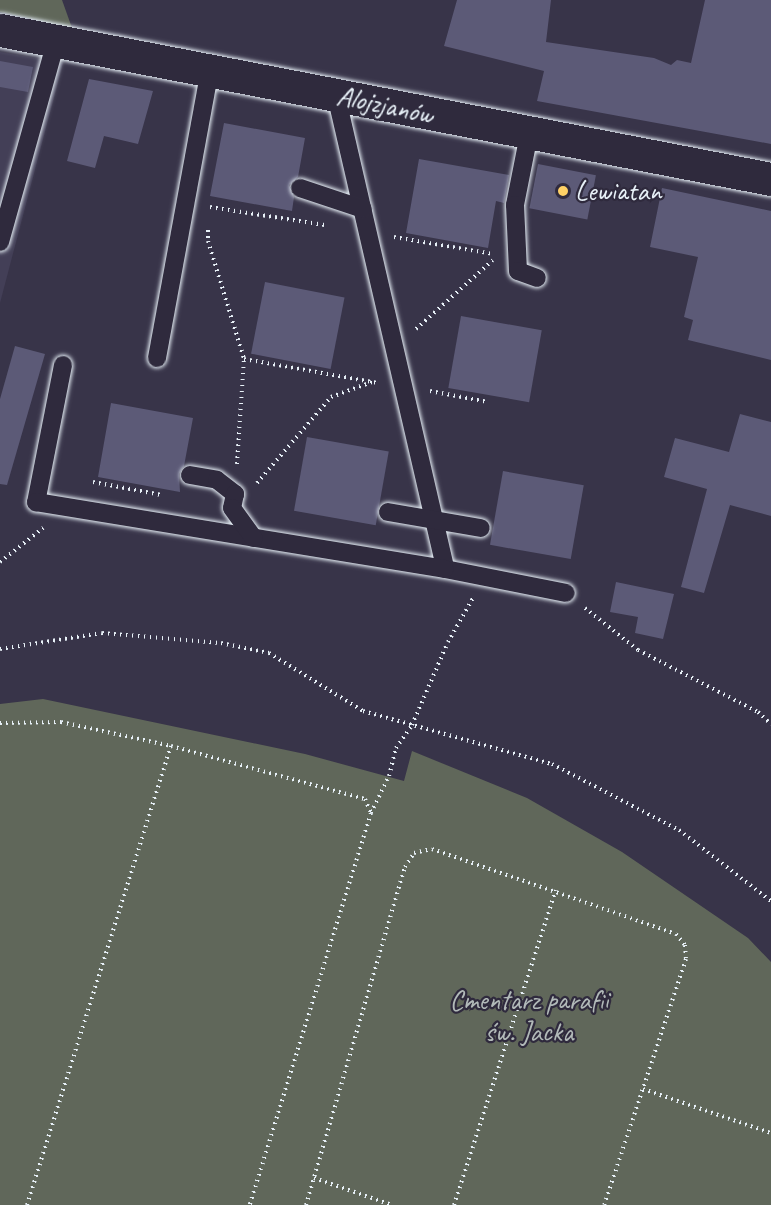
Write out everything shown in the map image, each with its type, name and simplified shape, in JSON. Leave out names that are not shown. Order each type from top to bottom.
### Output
[{"type":"street","name":"Alojzjanów","points":[[0,30],[771,179]]},
{"type":"lane","points":[[0,242],[56,41]]},
{"type":"lane","points":[[157,358],[210,70]]},
{"type":"lane","points":[[336,95],[445,569]]},
{"type":"lane","points":[[529,134],[515,205],[518,271],[537,278]]},
{"type":"lane","points":[[300,188],[363,209]]},
{"type":"lane","points":[[63,365],[36,502],[191,524],[254,538],[445,569],[566,593]]},
{"type":"lane","points":[[190,475],[216,480],[235,494],[232,508],[254,538]]},
{"type":"lane","points":[[388,512],[481,528]]},
{"type":"path","points":[[204,204],[498,255]]},
{"type":"path","points":[[210,205],[208,241],[244,359],[235,494],[252,487],[270,471],[331,397],[373,382]]},
{"type":"path","points":[[408,336],[498,255],[515,205]]},
{"type":"path","points":[[244,359],[287,367]]},
{"type":"path","points":[[0,562],[70,508]]},
{"type":"path","points":[[250,1205],[371,813],[389,776],[396,748],[412,726],[448,642],[474,595],[478,575]]},
{"type":"path","points":[[566,593],[638,650],[758,712],[771,724]]},
{"type":"path","points":[[0,649],[102,633],[221,643],[269,653],[363,711],[552,764],[679,830],[771,902]]},
{"type":"path","points":[[0,723],[61,722],[171,746],[365,799],[371,813]]},
{"type":"path","points":[[27,1205],[171,746]]},
{"type":"path","points":[[306,1205],[405,867],[414,853],[432,849],[451,852],[676,934],[685,945],[686,959],[604,1205]]},
{"type":"path","points":[[454,1205],[556,890]]},
{"type":"path","points":[[643,1089],[771,1133]]},
{"type":"path","points":[[314,1178],[392,1205]]},
{"type":"shaded area","points":[[0,52],[63,63],[0,303]]},
{"type":"green space","points":[[0,0],[62,0],[72,28],[0,12]]},
{"type":"green space","name":"Cmentarz parafii św. Jacka","points":[[43,699],[305,754],[404,781],[412,751],[527,798],[622,852],[748,938],[771,962],[771,1205],[0,1205],[0,704]]},
{"type":"building","points":[[457,0],[551,0],[546,42],[654,58],[671,65],[677,60],[691,63],[705,0],[771,0],[771,144],[537,101],[544,71],[444,46]]},
{"type":"building","points":[[0,61],[33,67],[28,92],[0,87]]},
{"type":"building","points":[[89,79],[153,91],[138,144],[104,136],[95,168],[67,161]]},
{"type":"building","points":[[224,123],[305,138],[298,177],[289,185],[294,197],[292,211],[210,196]]},
{"type":"building","points":[[419,159],[509,175],[504,203],[496,201],[488,248],[406,233]]},
{"type":"building","name":"Lewiatan","points":[[538,164],[596,175],[587,219],[529,208]]},
{"type":"building","points":[[662,188],[771,211],[771,360],[688,340],[693,320],[684,317],[698,257],[650,247]]},
{"type":"building","points":[[265,282],[345,297],[331,369],[251,354]]},
{"type":"building","points":[[461,316],[542,330],[529,402],[448,388]]},
{"type":"building","points":[[15,346],[45,354],[7,485],[0,484],[0,399]]},
{"type":"building","points":[[111,403],[193,418],[184,466],[179,474],[180,492],[98,477]]},
{"type":"building","points":[[740,414],[771,422],[771,516],[730,505],[704,593],[681,587],[707,489],[664,477],[675,438],[729,452]]},
{"type":"building","points":[[307,437],[389,451],[376,525],[294,511]]},
{"type":"building","points":[[503,471],[584,485],[571,559],[490,545]]},
{"type":"building","points":[[616,582],[674,594],[663,639],[635,633],[638,617],[610,612]]},
{"type":"place","name":"Lewiatan","points":[[563,191]]}]
